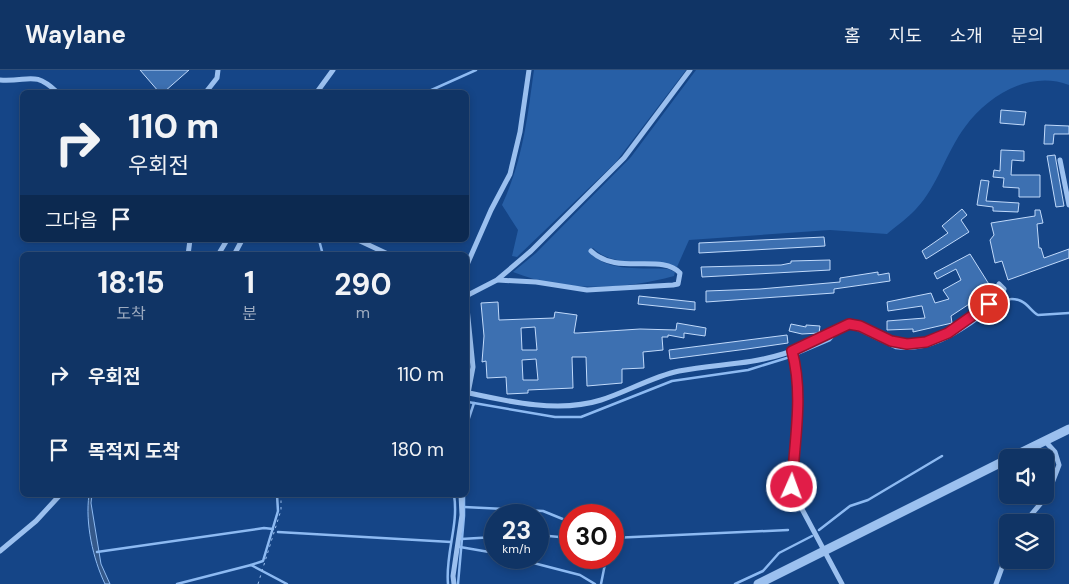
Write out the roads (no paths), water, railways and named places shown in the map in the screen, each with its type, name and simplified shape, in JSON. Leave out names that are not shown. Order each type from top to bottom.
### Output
[{"type":"street","points":[[208,90],[217,78],[218,70]]},
{"type":"street","points":[[318,90],[333,70]]},
{"type":"street","points":[[469,260],[487,218],[510,174],[518,141],[529,70]]},
{"type":"street","points":[[469,295],[497,280],[531,251],[624,158],[690,70]]},
{"type":"street","points":[[0,80],[7,81],[26,73],[36,72],[47,78],[56,90]]},
{"type":"street","points":[[1060,160],[1069,205]]},
{"type":"street","points":[[362,242],[384,252]]},
{"type":"street","points":[[497,280],[536,282],[587,290],[606,290],[673,285],[678,284],[681,278],[680,273],[670,267],[610,262],[601,260],[592,251]]},
{"type":"street","points":[[469,398],[567,405],[599,401],[653,379],[679,371],[740,365],[793,354],[849,324],[860,326],[891,341],[907,344],[926,342],[948,333],[974,316],[1003,292],[1004,289],[999,284]]},
{"type":"street","points":[[469,332],[472,367],[469,390]]},
{"type":"street","points":[[793,354],[798,416],[792,487],[842,584]]},
{"type":"street","points":[[1027,449],[1069,429]]},
{"type":"street","points":[[1032,514],[1047,496],[1059,465],[1055,452],[1045,440]]},
{"type":"street","points":[[758,584],[999,463]]},
{"type":"street","points":[[0,551],[36,520],[58,497]]},
{"type":"street","points":[[454,584],[453,576],[462,515],[461,497]]},
{"type":"street","points":[[996,584],[1001,569]]},
{"type":"waterway","points":[[431,90],[476,70]]},
{"type":"waterway","points":[[320,242],[322,252]]},
{"type":"waterway","points":[[846,327],[852,327],[896,348],[902,349],[930,345],[949,338],[1000,302],[1007,300],[1021,301],[1038,315],[1069,313]]},
{"type":"waterway","points":[[469,402],[555,417],[581,417],[672,381],[748,370],[790,357],[830,340],[839,330]]},
{"type":"waterway","points":[[469,418],[474,403]]},
{"type":"waterway","points":[[819,530],[850,506],[868,500],[942,456]]},
{"type":"waterway","points":[[251,565],[263,561],[278,511],[277,497]]},
{"type":"waterway","points":[[448,584],[448,562],[455,517],[454,497]]},
{"type":"waterway","points":[[458,584],[464,497]]},
{"type":"waterway","points":[[464,507],[543,511],[559,518]]},
{"type":"waterway","points":[[97,552],[264,528],[273,529]]},
{"type":"waterway","points":[[624,537],[788,530]]},
{"type":"waterway","points":[[278,532],[451,542]]},
{"type":"waterway","points":[[549,536],[559,537]]},
{"type":"waterway","points":[[735,584],[763,571],[779,553],[812,536]]},
{"type":"waterway","points":[[461,539],[484,538]]},
{"type":"waterway","points":[[460,547],[484,551]]},
{"type":"waterway","points":[[177,584],[251,565],[287,584]]},
{"type":"waterway","points":[[549,567],[580,575],[595,584]]},
{"type":"waterway","points":[[601,584],[604,569]]}]
